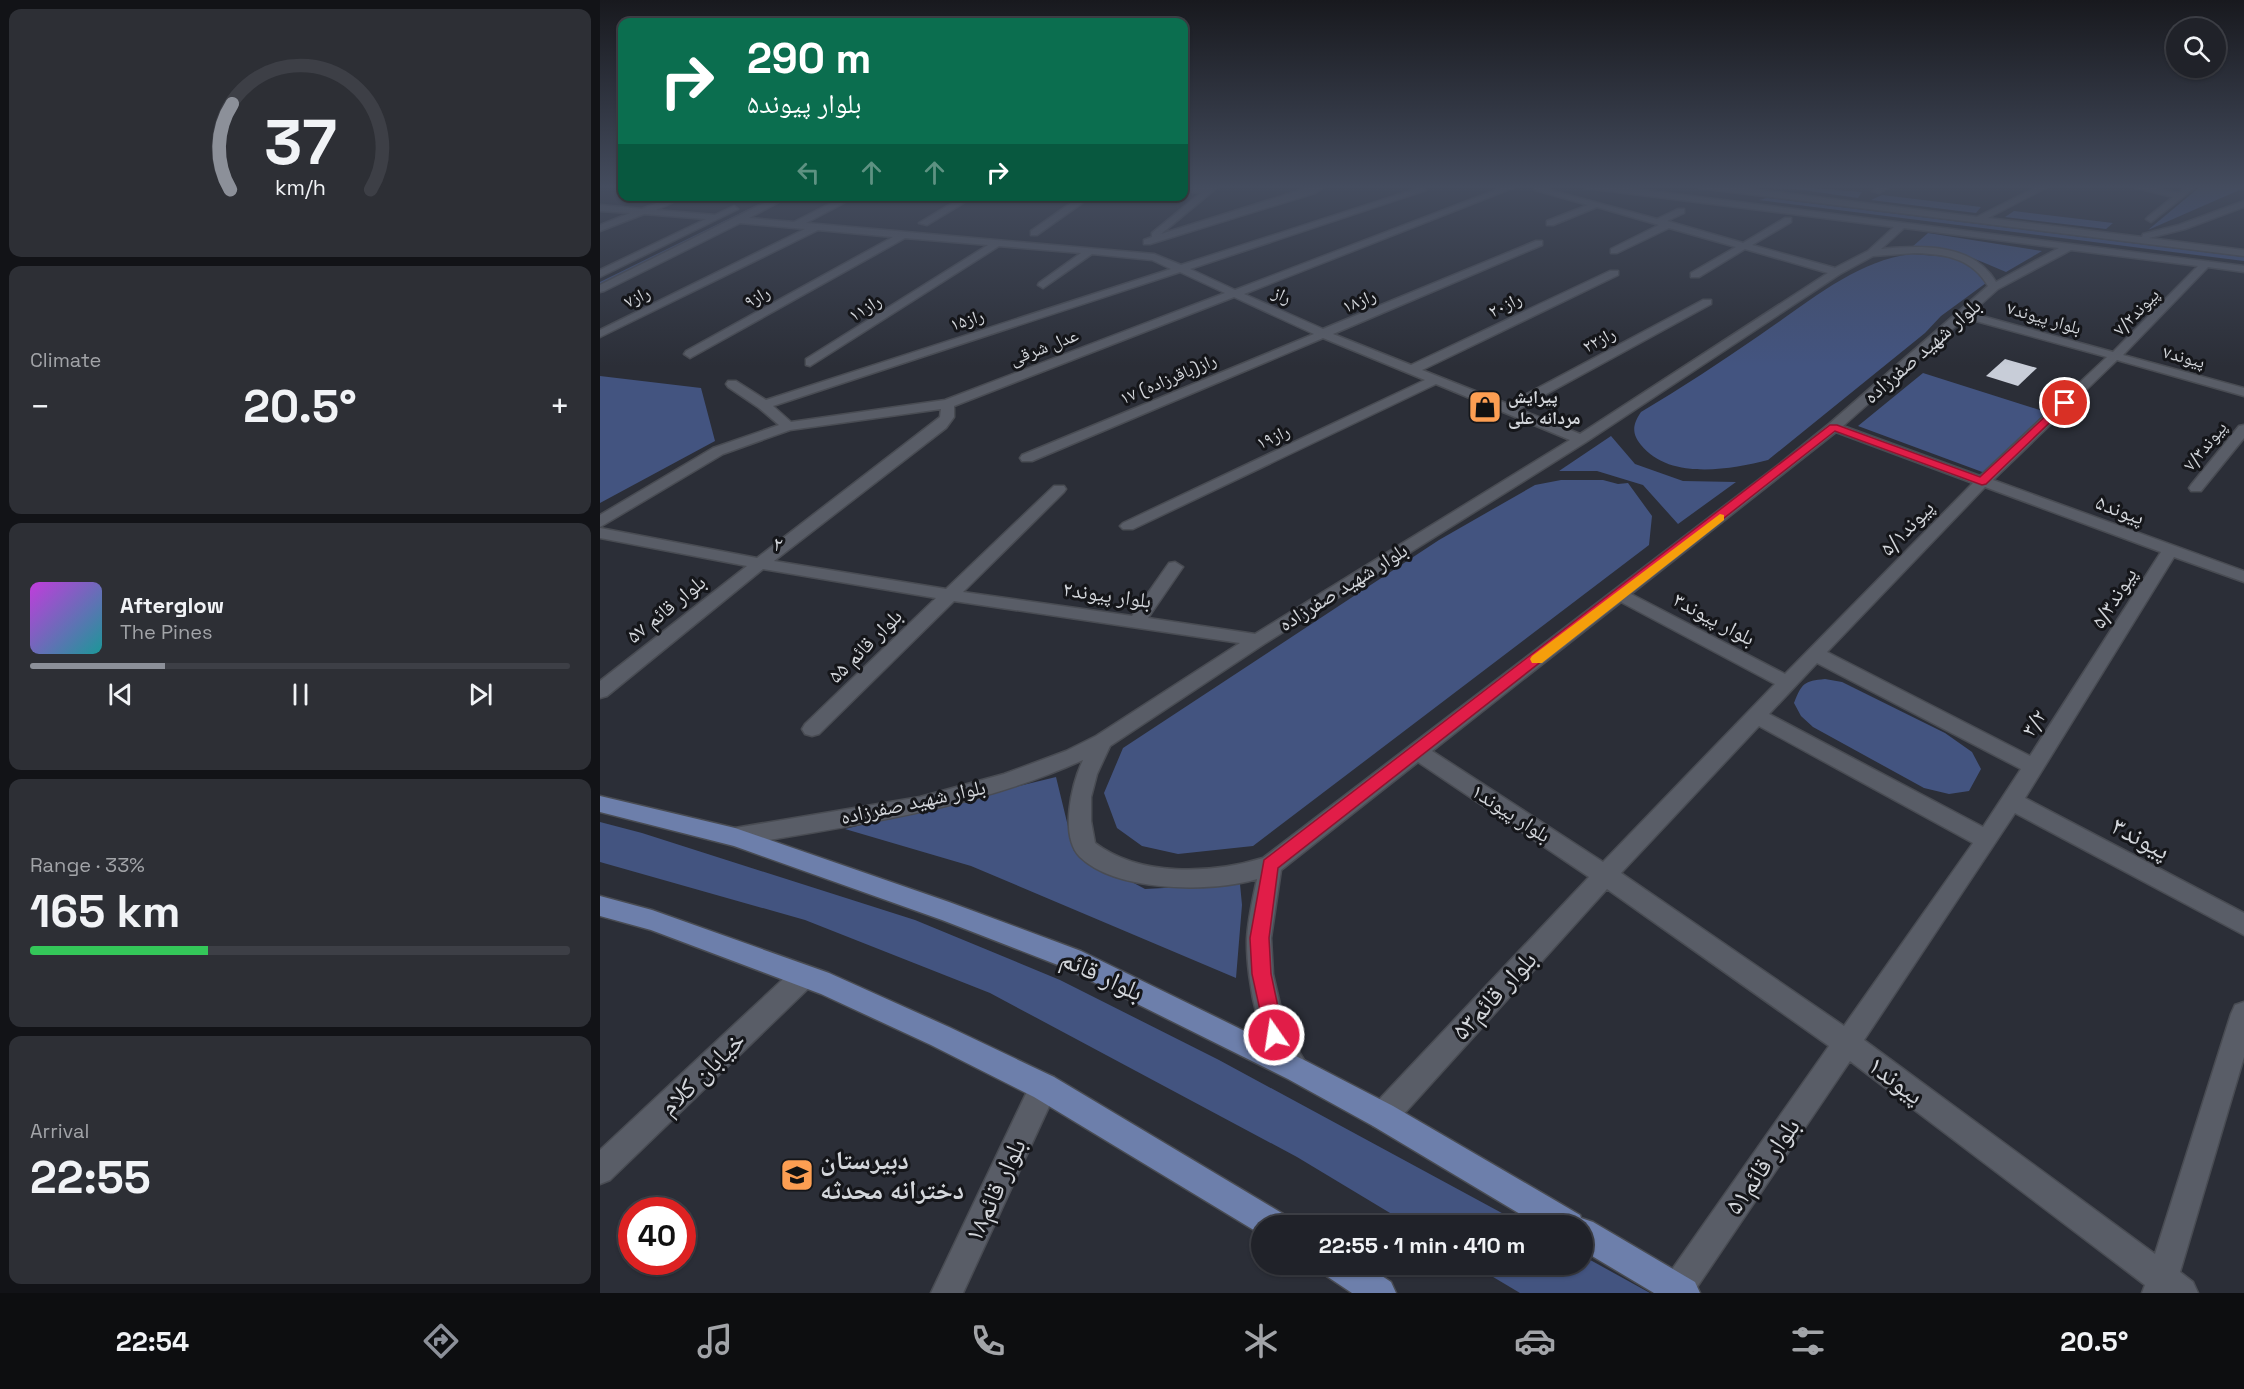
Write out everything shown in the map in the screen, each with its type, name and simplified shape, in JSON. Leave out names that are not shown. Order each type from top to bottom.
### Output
[{"type":"main road","name":"بلوار قائم","points":[[600,804],[735,837],[949,912],[1072,959],[1297,1070],[1383,1116],[1550,1215]]},
{"type":"main road","points":[[600,906],[652,920],[804,976],[940,1036],[1044,1087],[1256,1215]]},
{"type":"main road","points":[[1593,1240],[1680,1291]]},
{"type":"main road","points":[[1353,1275],[1380,1293]]},
{"type":"street","points":[[600,274],[659,245]]},
{"type":"street","points":[[600,289],[688,245]]},
{"type":"street","name":"راز۷","points":[[600,334],[781,245]]},
{"type":"street","name":"راز۹","points":[[690,354],[884,245]]},
{"type":"street","name":"راز۱۱","points":[[810,362],[994,245]]},
{"type":"street","name":"راز","points":[[1038,245],[1155,257],[1324,334],[1581,439]]},
{"type":"street","points":[[1131,254],[1143,245]]},
{"type":"street","name":"راز۱۵","points":[[764,405],[1254,245]]},
{"type":"street","name":"عدل شرقی","points":[[600,522],[718,451],[788,426],[948,404],[1170,320],[1353,245]]},
{"type":"street","name":"راز۱۸","points":[[1324,334],[1533,245]]},
{"type":"street","points":[[1614,251],[1624,245]]},
{"type":"street","name":"بلوار شهید صفرزاده","points":[[735,837],[920,805],[1008,781],[1073,756],[1103,741],[1258,640],[1581,439],[1836,272],[1871,253],[1879,245]]},
{"type":"street","points":[[2056,245],[2244,269]]},
{"type":"street","points":[[2185,245],[2244,253]]},
{"type":"street","points":[[2214,245],[2231,251]]},
{"type":"street","points":[[1695,276],[1747,246],[1836,272]]},
{"type":"street","name":"بلوار شهید صفرزاده","points":[[1270,865],[1834,427],[1994,287],[2069,247]]},
{"type":"street","points":[[1043,285],[1092,250]]},
{"type":"street","points":[[1871,253],[1922,250],[1952,254],[1974,263],[1984,272],[1994,287]]},
{"type":"street","name":"پیوند۷/۲","points":[[1982,482],[2115,356],[2205,265]]},
{"type":"street","name":"راز۲۰","points":[[1411,370],[1614,273]]},
{"type":"street","name":"راز۲۲","points":[[1507,410],[1707,302]]},
{"type":"street","name":"بلوار پیوند۷","points":[[1964,314],[2115,356]]},
{"type":"street","name":"۱۷ راز(باقرزاده)","points":[[1027,458],[1324,334]]},
{"type":"street","name":"پیوند۷","points":[[2115,356],[2244,392]]},
{"type":"street","name":"راز۱۹","points":[[1128,526],[1435,380]]},
{"type":"street","points":[[732,384],[764,405],[788,426]]},
{"type":"street","name":"بلوار قائم ۵۷","points":[[600,691],[759,564],[941,425],[947,417],[948,404]]},
{"type":"street","name":"پیوند۵","points":[[1834,427],[2244,577]]},
{"type":"street","name":"پیوند۷/۳","points":[[2196,488],[2244,429]]},
{"type":"street","name":"پیوند۵/۱","points":[[1757,716],[1888,577],[1982,482]]},
{"type":"street","name":"بلوار قائم ۵۵","points":[[812,729],[1059,489]]},
{"type":"street","name":"۲","points":[[600,533],[759,564],[949,595]]},
{"type":"street","name":"پیوند۵/۳","points":[[2096,669],[2170,550]]},
{"type":"street","points":[[1137,622],[1175,567]]},
{"type":"street","name":"بلوار پیوند۲","points":[[949,595],[1258,640]]},
{"type":"street","name":"بلوار پیوند۳","points":[[1620,595],[1788,683]]},
{"type":"street","points":[[1815,654],[2034,767]]},
{"type":"street","name":"۳/۲","points":[[1987,840],[2096,669]]},
{"type":"street","points":[[1757,716],[1987,840]]},
{"type":"street","name":"بلوار قائم۵۳","points":[[1383,1116],[1605,874],[1757,716]]},
{"type":"street","points":[[1103,741],[1090,763],[1080,793],[1079,821],[1087,850],[1105,863],[1138,873],[1167,877],[1237,874],[1270,865],[1259,938],[1262,974],[1274,1035],[1297,1070]]},
{"type":"street","name":"بلوار پیوند۱","points":[[1418,752],[1605,874]]},
{"type":"street","name":"پیوند۳","points":[[2012,801],[2244,925]]},
{"type":"street","name":"بلوار قائم۵۱","points":[[1680,1291],[1987,840]]},
{"type":"street","name":"پیوند۱","points":[[1605,874],[1848,1044],[2168,1289]]},
{"type":"street","name":"خیابان کلام","points":[[600,1170],[804,976]]},
{"type":"street","points":[[2168,1289],[2244,1014]]},
{"type":"street","name":"بلوار قائم۱۸","points":[[946,1293],[1044,1087]]},
{"type":"shaded area","points":[[675,245],[683,245],[600,286],[600,282]]},
{"type":"shaded area","points":[[2006,245],[2042,251],[2006,272],[1949,251],[1912,247]]},
{"type":"shaded area","points":[[2119,245],[2150,245],[2244,257],[2244,261]]},
{"type":"shaded area","points":[[1911,254],[1950,257],[1973,267],[1986,283],[1941,316],[1925,333],[1768,460],[1718,469],[1683,468],[1667,464],[1653,456],[1638,441],[1634,428],[1641,412],[1716,365],[1832,286],[1870,265]]},
{"type":"shaded area","points":[[1923,373],[2046,412],[1985,473],[1858,426]]},
{"type":"shaded area","points":[[600,376],[701,388],[715,441],[600,503]]},
{"type":"shaded area","points":[[1611,436],[1635,464],[1683,481],[1736,482],[1678,524],[1643,485],[1597,471],[1559,471]]},
{"type":"shaded area","points":[[1561,480],[1603,480],[1618,484],[1628,483],[1652,516],[1649,545],[1253,846],[1178,854],[1142,846],[1117,828],[1104,793],[1123,748],[1439,540],[1535,485]]},
{"type":"shaded area","points":[[1825,679],[1842,682],[1945,733],[1972,752],[1981,769],[1969,791],[1949,794],[1924,788],[1813,727],[1801,716],[1794,703],[1805,684]]},
{"type":"shaded area","points":[[1056,777],[1074,851],[1145,889],[1240,884],[1242,905],[1236,978],[971,866],[845,829]]},
{"type":"shaded area","points":[[600,822],[642,833],[915,920],[1060,980],[1219,1060],[1506,1215],[1393,1215],[1297,1157],[990,993],[805,920],[600,862]]},
{"type":"shaded area","points":[[1593,1262],[1650,1293],[1520,1293],[1490,1275],[1593,1275]]},
{"type":"building","points":[[2005,359],[2037,368],[2018,386],[1986,376]]},
{"type":"slow traffic","points":[[1537,659],[1720,517]]},
{"type":"place","name":"پیرایش مردانه علی","points":[[1485,407]]},
{"type":"place","name":"دبیرستان دخترانه محدثه","points":[[797,1175]]},
{"type":"route","points":[[1274,1035],[1265,998],[1259,938],[1270,865],[1834,427],[1982,482],[2065,403]]}]
